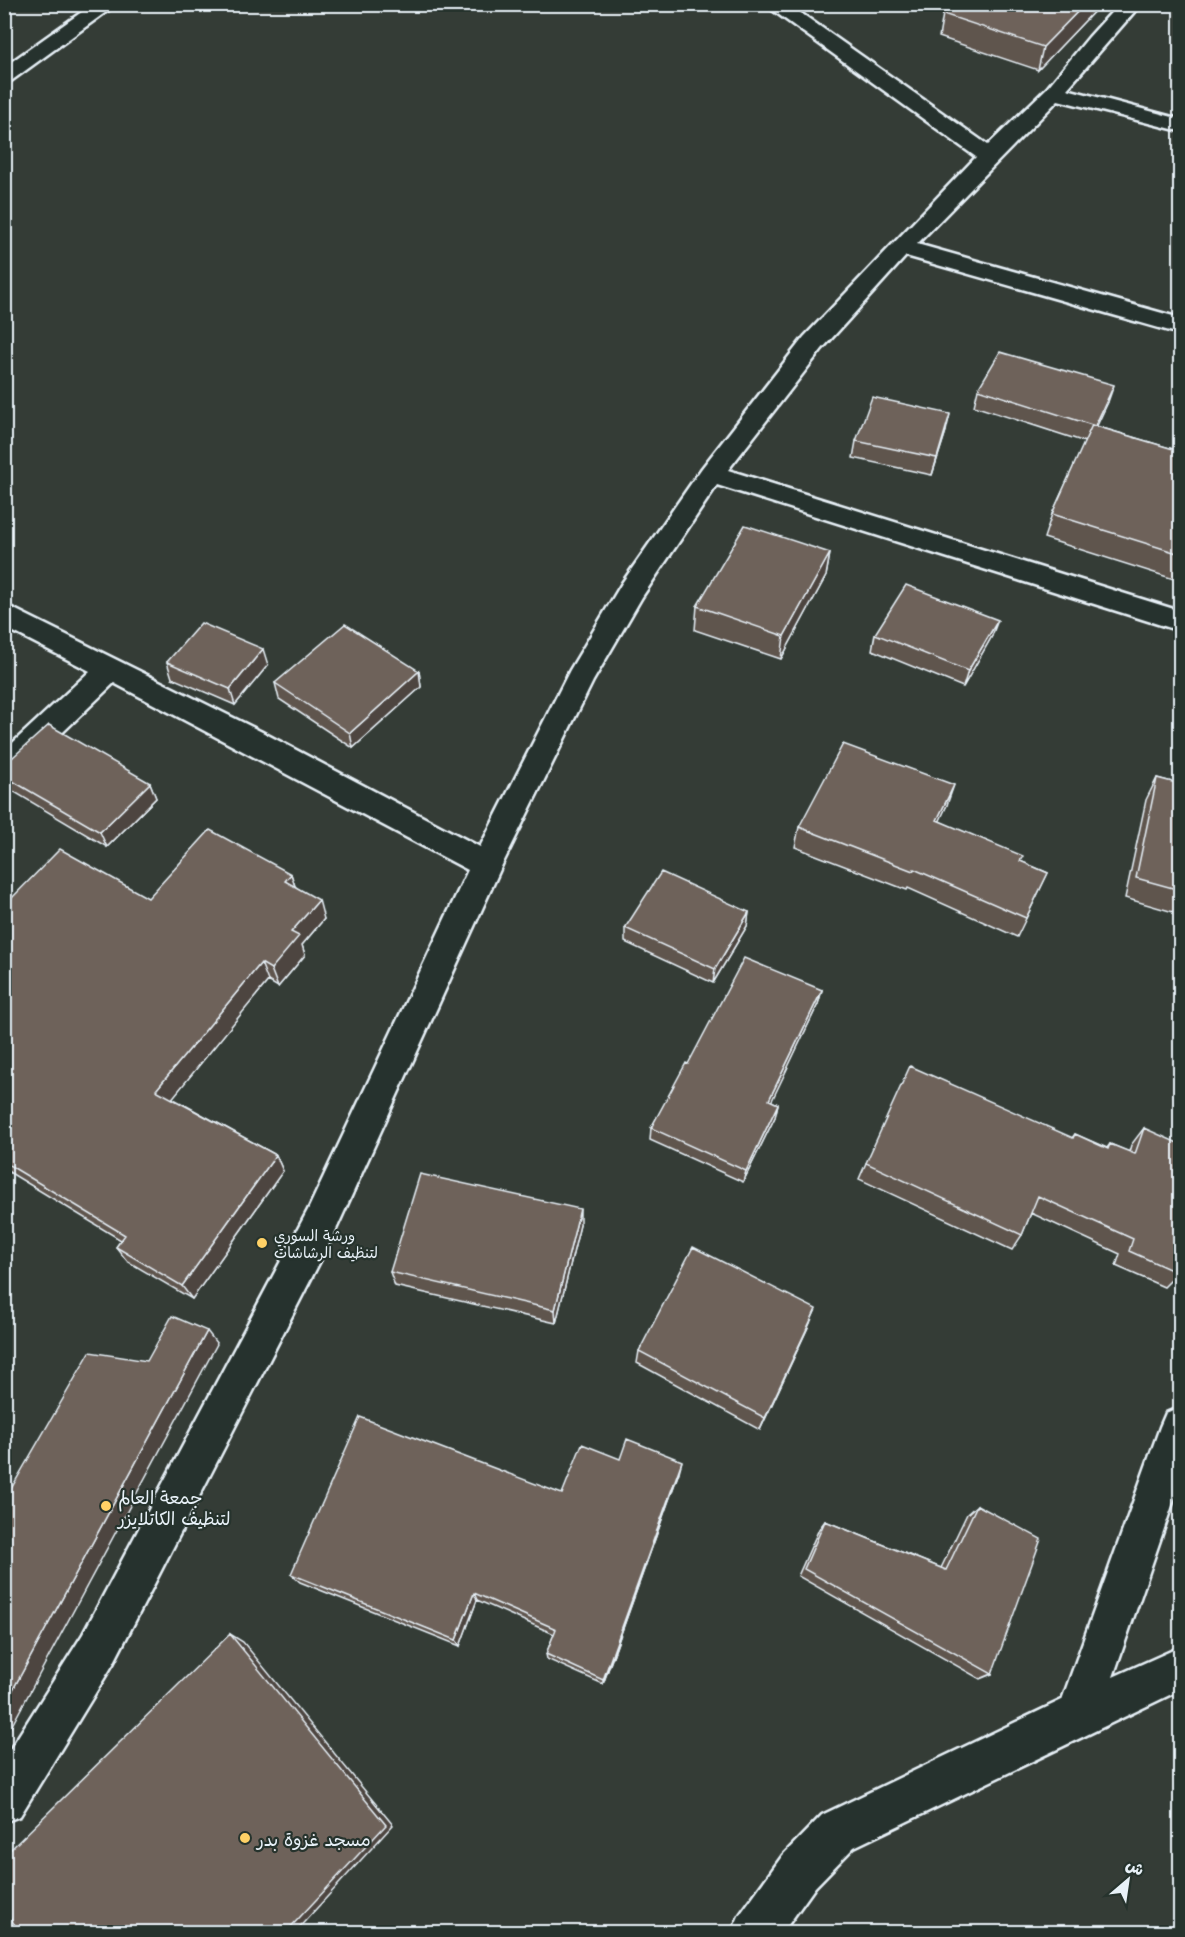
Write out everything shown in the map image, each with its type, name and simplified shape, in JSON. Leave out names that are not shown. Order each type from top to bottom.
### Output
[{"type":"street","points":[[4,77],[107,4]]},
{"type":"street","points":[[774,4],[989,156]]},
{"type":"street","points":[[4,1800],[98,1649],[321,1222],[486,865],[580,678],[632,590],[711,474],[813,343],[901,247],[1054,92],[1095,41],[1131,4]]},
{"type":"street","points":[[1054,92],[1180,125]]},
{"type":"street","points":[[901,247],[1180,326]]},
{"type":"street","points":[[711,474],[1180,621]]},
{"type":"street","points":[[4,614],[486,865]]},
{"type":"street","points":[[4,770],[111,668]]},
{"type":"street","points":[[1078,1715],[1180,1427]]},
{"type":"street","points":[[755,1932],[799,1871],[838,1831],[1180,1668]]},
{"type":"building","points":[[953,4],[1085,4],[1043,47],[943,14]]},
{"type":"building","points":[[1000,352],[1114,385],[1095,426],[978,389]]},
{"type":"building","points":[[872,397],[950,414],[937,458],[856,441]]},
{"type":"building","points":[[1092,425],[1180,451],[1180,554],[1052,514]]},
{"type":"building","points":[[745,525],[830,553],[784,636],[697,606]]},
{"type":"building","points":[[906,585],[998,620],[968,671],[875,634]]},
{"type":"building","points":[[201,623],[263,649],[230,689],[167,662]]},
{"type":"building","points":[[345,624],[419,671],[350,733],[275,683]]},
{"type":"building","points":[[49,725],[150,783],[100,832],[4,776],[4,765]]},
{"type":"building","points":[[843,744],[954,785],[937,820],[1023,856],[1020,861],[1048,873],[1026,918],[914,869],[913,871],[799,827]]},
{"type":"building","points":[[1157,778],[1180,784],[1180,890],[1136,878]]},
{"type":"building","points":[[210,830],[291,874],[285,881],[319,900],[291,932],[299,936],[271,969],[261,963],[156,1090],[276,1155],[182,1286],[116,1247],[125,1235],[4,1162],[4,906],[60,849],[148,898]]},
{"type":"building","points":[[661,872],[749,912],[715,969],[625,928]]},
{"type":"building","points":[[744,958],[822,990],[769,1100],[778,1104],[746,1171],[651,1128]]},
{"type":"building","points":[[910,1066],[1073,1138],[1075,1134],[1108,1149],[1110,1144],[1135,1154],[1144,1128],[1180,1144],[1180,1266],[1178,1273],[1129,1251],[1133,1239],[1038,1196],[1022,1235],[866,1163]]},
{"type":"building","points":[[420,1174],[580,1209],[555,1310],[390,1272]]},
{"type":"building","points":[[693,1247],[816,1309],[765,1418],[639,1351]]},
{"type":"building","points":[[172,1316],[207,1331],[4,1706],[4,1501],[90,1352],[147,1361]]},
{"type":"building","points":[[360,1417],[562,1494],[582,1444],[620,1459],[627,1439],[682,1461],[603,1680],[546,1654],[556,1629],[474,1593],[456,1640],[291,1574]]},
{"type":"building","points":[[977,1505],[1041,1539],[992,1674],[804,1569],[825,1521],[946,1570]]},
{"type":"building","points":[[230,1634],[386,1825],[286,1932],[20,1932],[4,1910],[4,1856]]},
{"type":"place","name":"ورشة السوري لتنظيف الرشاشات","points":[[262,1243]]},
{"type":"place","name":"جمعة العالم لتنظيف الكاتلايزر","points":[[106,1506]]},
{"type":"place","name":"مسجد غزوة بدر","points":[[245,1838]]}]
